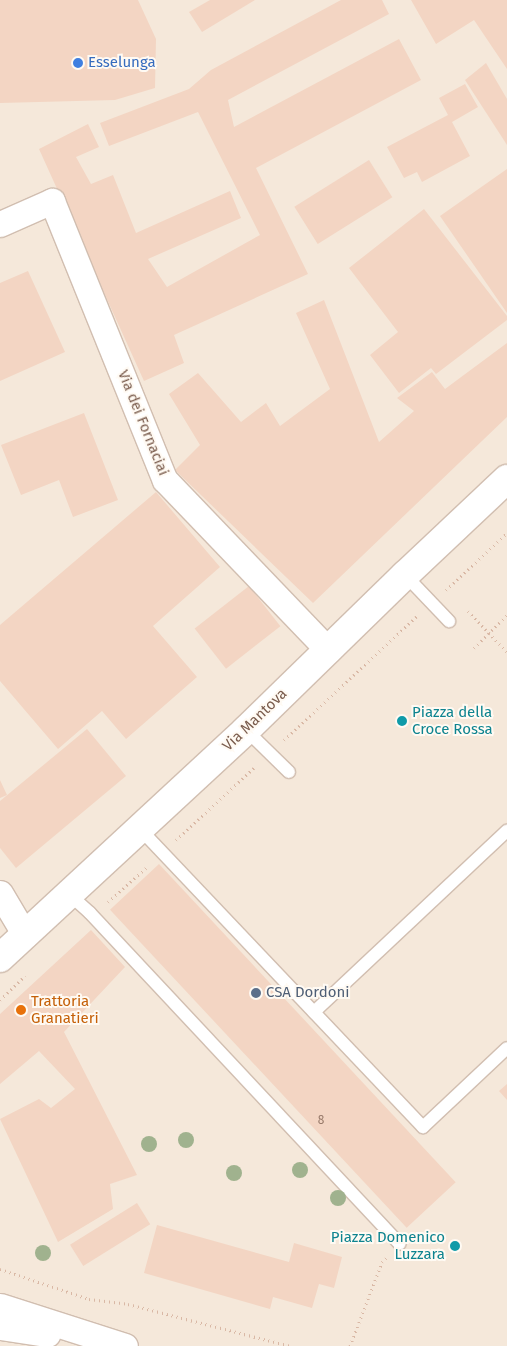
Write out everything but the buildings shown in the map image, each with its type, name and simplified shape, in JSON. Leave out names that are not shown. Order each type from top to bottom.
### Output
[{"type":"main road","name":"Via Mantova","points":[[0,958],[246,730],[405,575],[507,479]]},
{"type":"street","name":"Via dei Fornaciai","points":[[0,224],[52,200],[165,480],[328,650]]},
{"type":"street","points":[[0,893],[25,936]]},
{"type":"street","points":[[0,1306],[125,1346]]},
{"type":"street","points":[[0,1327],[119,1346]]},
{"type":"lane","points":[[405,575],[449,620]]},
{"type":"lane","points":[[246,730],[289,772]]},
{"type":"lane","points":[[140,829],[423,1127],[507,1048]]},
{"type":"lane","points":[[314,1012],[507,831]]},
{"type":"lane","points":[[69,894],[90,912],[400,1244]]},
{"type":"path","points":[[90,912],[109,902],[507,533]]},
{"type":"path","points":[[442,585],[452,595]]},
{"type":"path","points":[[464,608],[507,652]]},
{"type":"path","points":[[474,648],[507,615]]},
{"type":"path","points":[[350,1346],[382,1262],[400,1244]]},
{"type":"path","points":[[0,1270],[89,1299],[128,1304],[290,1346]]},
{"type":"shaded area","points":[[0,0],[507,0],[507,1346],[0,1346]]},
{"type":"place","name":"Esselunga","points":[[78,63]]},
{"type":"place","name":"Piazza della Croce Rossa","points":[[402,721]]},
{"type":"place","name":"CSA Dordoni","points":[[256,993]]},
{"type":"place","name":"Trattoria Granatieri","points":[[21,1010]]},
{"type":"place","name":"Piazza Domenico Luzzara","points":[[455,1246]]}]
